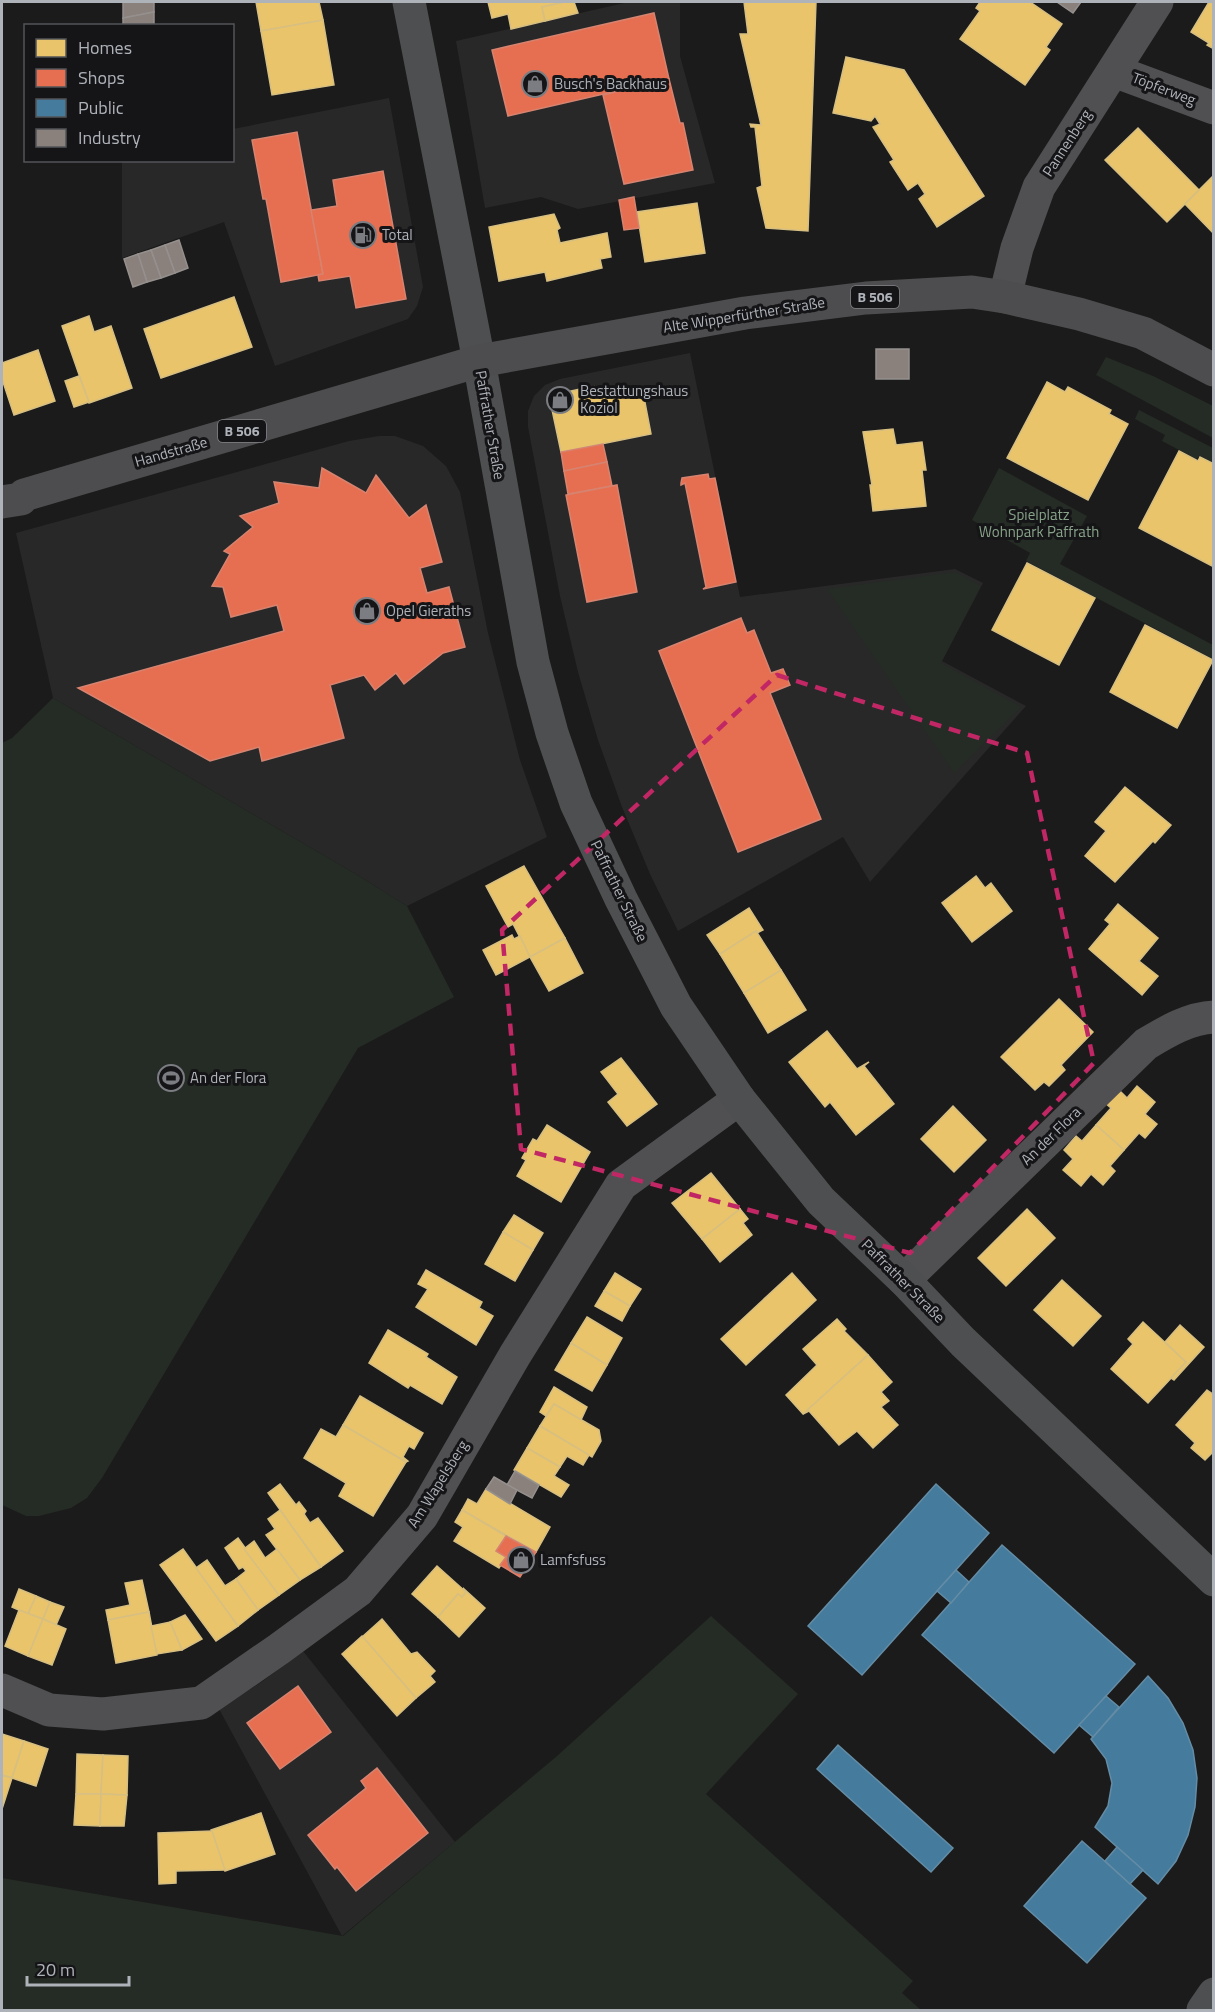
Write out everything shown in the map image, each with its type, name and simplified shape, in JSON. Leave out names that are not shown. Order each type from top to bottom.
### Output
[{"type":"main road","name":"Paffrather Straße","points":[[409,2],[479,361],[533,662],[552,732],[576,803],[621,899],[676,1006],[739,1099],[821,1201],[904,1280],[963,1342],[1214,1580]]},
{"type":"main road","name":"Alte Wipperfürther Straße","points":[[479,361],[745,312],[866,298],[972,292],[1079,314],[1143,333],[1214,370]]},
{"type":"main road","name":"Handstraße","points":[[2,502],[479,361]]},
{"type":"main road","points":[[1203,2010],[1214,1994]]},
{"type":"street","name":"Pannenberg","points":[[1005,297],[1017,248],[1039,187],[1157,2]]},
{"type":"street","name":"Töpferweg","points":[[1114,71],[1214,108]]},
{"type":"street","name":"An der Flora","points":[[904,1280],[1146,1044],[1174,1028],[1205,1017],[1214,1017]]},
{"type":"street","name":"Am Wapelsberg","points":[[2,1690],[49,1710],[103,1714],[201,1703],[358,1591],[422,1516],[515,1355],[621,1185],[739,1099]]},
{"type":"highlighted area","points":[[777,675],[1027,753],[1094,1063],[910,1253],[521,1149],[502,930]]},
{"type":"shaded area","points":[[629,2],[680,2],[680,56],[715,183],[578,209],[541,197],[485,208],[456,41]]},
{"type":"shaded area","points":[[389,98],[423,287],[417,306],[408,319],[275,366],[224,222],[122,258],[122,162],[234,162],[234,129]]},
{"type":"shaded area","points":[[690,353],[740,597],[955,569],[983,583],[942,661],[1026,706],[870,882],[843,837],[678,931],[650,874],[622,807],[598,740],[578,672],[560,596],[528,427],[528,411],[534,396],[545,385],[560,379]]},
{"type":"shaded area","points":[[395,436],[423,446],[446,466],[460,492],[488,633],[520,760],[547,837],[407,906],[53,698],[16,533],[349,441]]},
{"type":"shaded area","points":[[303,1651],[455,1842],[342,1936],[218,1707],[263,1681]]},
{"type":"green space","points":[[1106,357],[1153,376],[1213,406],[1213,438],[1096,375]]},
{"type":"green space","points":[[1139,410],[1213,448],[1213,463],[1200,456],[1196,459],[1162,441],[1165,435],[1135,419]]},
{"type":"green space","name":"Spielplatz Wohnpark Paffrath","points":[[999,468],[1087,516],[1060,564],[1213,645],[1213,659],[1026,561],[1030,553],[972,520]]},
{"type":"green space","points":[[955,572],[981,586],[941,663],[1021,707],[954,773],[827,589]]},
{"type":"green space","name":"An der Flora","points":[[53,698],[407,906],[454,997],[358,1048],[102,1478],[87,1498],[71,1508],[39,1516],[26,1516],[2,1505],[2,743],[12,738]]},
{"type":"green space","points":[[711,1616],[798,1694],[706,1794],[913,1981],[902,1993],[921,2010],[2,2010],[2,1878],[343,1936],[557,1756]]},
{"type":"building: Homes","points":[[256,2],[319,2],[323,20],[261,31]]},
{"type":"building: Homes","points":[[488,2],[565,2],[542,7],[545,21],[511,29],[508,14],[492,18]]},
{"type":"building: Homes","points":[[574,2],[578,13],[545,21],[542,7]]},
{"type":"building: Homes","points":[[744,2],[816,2],[808,231],[766,228],[757,188],[762,186],[755,127],[751,127],[750,124],[761,125],[740,34],[748,34]]},
{"type":"building: Homes","points":[[980,2],[1030,2],[1062,24],[1046,47],[1050,50],[1025,85],[960,39],[980,11],[976,8]]},
{"type":"building: Homes","points":[[1209,2],[1214,2],[1214,49],[1207,45],[1209,43],[1191,32]]},
{"type":"building: Homes","points":[[323,20],[334,85],[272,95],[261,31]]},
{"type":"building: Homes","points":[[846,57],[904,70],[984,196],[937,227],[919,199],[925,194],[918,183],[908,190],[890,162],[894,160],[873,127],[880,124],[875,116],[871,121],[833,113]]},
{"type":"building: Homes","points":[[1138,128],[1199,190],[1167,222],[1105,160]]},
{"type":"building: Homes","points":[[1214,175],[1214,234],[1185,204]]},
{"type":"building: Homes","points":[[697,203],[705,253],[645,262],[637,212]]},
{"type":"building: Homes","points":[[554,214],[560,228],[557,230],[560,243],[607,233],[611,257],[600,259],[602,268],[547,281],[545,272],[499,281],[489,227]]},
{"type":"building: Homes","points":[[234,297],[252,347],[161,378],[144,329]]},
{"type":"building: Homes","points":[[89,316],[94,332],[111,326],[132,388],[89,403],[62,326]]},
{"type":"building: Homes","points":[[38,350],[55,401],[14,415],[2,379],[2,363]]},
{"type":"building: Homes","points":[[79,376],[89,402],[74,407],[65,381]]},
{"type":"building: Homes","points":[[1047,382],[1065,392],[1068,387],[1111,410],[1109,414],[1128,424],[1088,500],[1007,458]]},
{"type":"building: Homes","points":[[594,386],[596,392],[608,390],[609,394],[642,387],[651,434],[561,452],[551,405],[552,399],[558,394]]},
{"type":"building: Homes","points":[[893,429],[896,445],[922,442],[926,470],[922,470],[926,506],[873,511],[870,485],[872,485],[863,432]]},
{"type":"building: Homes","points":[[1179,451],[1198,461],[1200,457],[1214,464],[1214,567],[1139,528]]},
{"type":"building: Homes","points":[[1027,563],[1095,598],[1059,665],[992,630]]},
{"type":"building: Homes","points":[[1145,625],[1213,660],[1177,728],[1110,692]]},
{"type":"building: Homes","points":[[1125,787],[1171,825],[1115,882],[1085,856],[1106,831],[1095,822]]},
{"type":"building: Homes","points":[[524,866],[565,938],[530,957],[513,924],[508,927],[486,886]]},
{"type":"building: Homes","points":[[976,876],[985,888],[991,883],[1012,911],[972,942],[942,903]]},
{"type":"building: Homes","points":[[1118,904],[1158,938],[1139,961],[1158,976],[1142,995],[1089,949],[1110,924],[1105,920]]},
{"type":"building: Homes","points":[[749,908],[763,930],[757,933],[756,931],[720,954],[707,935]]},
{"type":"building: Homes","points":[[756,931],[781,970],[744,993],[720,954]]},
{"type":"building: Homes","points":[[512,935],[514,939],[520,936],[530,957],[496,975],[483,950]]},
{"type":"building: Homes","points":[[565,938],[583,973],[549,991],[530,957]]},
{"type":"building: Homes","points":[[781,970],[806,1010],[768,1033],[744,993]]},
{"type":"building: Homes","points":[[1059,999],[1093,1032],[1061,1065],[1065,1070],[1049,1086],[1044,1082],[1035,1090],[1001,1057]]},
{"type":"building: Homes","points":[[827,1031],[857,1069],[869,1062],[864,1066],[894,1104],[856,1135],[830,1102],[825,1107],[789,1062]]},
{"type":"building: Homes","points":[[621,1058],[657,1104],[627,1126],[608,1102],[618,1094],[601,1072]]},
{"type":"building: Homes","points":[[1137,1086],[1155,1102],[1145,1114],[1157,1124],[1145,1138],[1139,1133],[1124,1150],[1096,1125],[1111,1108],[1105,1103],[1118,1089],[1127,1098]]},
{"type":"building: Homes","points":[[953,1106],[986,1140],[954,1172],[921,1139]]},
{"type":"building: Homes","points":[[547,1125],[590,1152],[561,1202],[517,1176],[526,1160],[522,1158],[533,1139],[537,1141]]},
{"type":"building: Homes","points":[[1096,1125],[1124,1150],[1110,1166],[1115,1171],[1103,1185],[1091,1174],[1081,1186],[1063,1170],[1073,1159],[1064,1150],[1076,1136],[1082,1141]]},
{"type":"building: Homes","points":[[711,1173],[740,1209],[702,1239],[672,1203]]},
{"type":"building: Homes","points":[[740,1209],[748,1219],[743,1223],[752,1235],[720,1262],[702,1239]]},
{"type":"building: Homes","points":[[1027,1209],[1055,1238],[1006,1286],[978,1258]]},
{"type":"building: Homes","points":[[514,1215],[543,1233],[533,1250],[503,1232]]},
{"type":"building: Homes","points":[[503,1232],[533,1250],[515,1281],[485,1264]]},
{"type":"building: Homes","points":[[426,1270],[482,1302],[479,1308],[493,1316],[476,1345],[416,1307],[428,1289],[418,1284]]},
{"type":"building: Homes","points":[[615,1273],[641,1289],[630,1306],[604,1291]]},
{"type":"building: Homes","points":[[792,1273],[816,1300],[746,1365],[721,1339]]},
{"type":"building: Homes","points":[[1062,1280],[1101,1316],[1073,1346],[1034,1310]]},
{"type":"building: Homes","points":[[604,1291],[630,1306],[622,1321],[595,1306]]},
{"type":"building: Homes","points":[[587,1317],[622,1338],[607,1365],[571,1343]]},
{"type":"building: Homes","points":[[837,1319],[846,1329],[844,1331],[868,1355],[803,1414],[786,1395],[817,1365],[803,1349]]},
{"type":"building: Homes","points":[[1143,1322],[1186,1362],[1148,1403],[1111,1369],[1133,1344],[1128,1339]]},
{"type":"building: Homes","points":[[1180,1325],[1204,1347],[1174,1380],[1171,1378],[1186,1362],[1165,1342]]},
{"type":"building: Homes","points":[[388,1330],[428,1354],[426,1357],[457,1377],[442,1404],[410,1385],[408,1388],[369,1363]]},
{"type":"building: Homes","points":[[571,1343],[607,1365],[592,1391],[555,1370]]},
{"type":"building: Homes","points":[[868,1355],[892,1382],[881,1392],[889,1401],[881,1407],[898,1425],[873,1448],[857,1431],[839,1445],[809,1411],[803,1414]]},
{"type":"building: Homes","points":[[554,1387],[587,1407],[581,1420],[554,1404],[546,1416],[540,1412]]},
{"type":"building: Homes","points":[[1207,1390],[1214,1395],[1214,1451],[1205,1460],[1191,1448],[1195,1443],[1176,1425]]},
{"type":"building: Homes","points":[[360,1396],[423,1433],[414,1449],[409,1446],[403,1457],[408,1461],[406,1462],[343,1425]]},
{"type":"building: Homes","points":[[554,1404],[599,1430],[601,1441],[592,1457],[540,1426]]},
{"type":"building: Homes","points":[[343,1425],[406,1462],[373,1516],[339,1496],[346,1483],[304,1458],[321,1429],[336,1437]]},
{"type":"building: Homes","points":[[540,1426],[589,1455],[583,1465],[567,1456],[560,1467],[527,1448]]},
{"type":"building: Homes","points":[[527,1448],[560,1467],[554,1476],[569,1485],[561,1497],[514,1470]]},
{"type":"building: Homes","points":[[280,1484],[296,1505],[299,1502],[306,1511],[304,1514],[310,1523],[318,1518],[343,1551],[321,1567],[268,1493]]},
{"type":"building: Homes","points":[[486,1489],[550,1527],[536,1552],[462,1510],[468,1499],[477,1504]]},
{"type":"building: Homes","points":[[280,1510],[321,1567],[300,1580],[266,1535],[275,1529],[268,1519]]},
{"type":"building: Homes","points":[[462,1510],[506,1536],[496,1551],[506,1557],[499,1568],[454,1541],[463,1527],[455,1522]]},
{"type":"building: Homes","points":[[238,1538],[279,1595],[258,1610],[236,1579],[246,1571],[243,1567],[239,1569],[225,1548]]},
{"type":"building: Homes","points":[[254,1541],[265,1558],[277,1549],[300,1580],[279,1595],[244,1549]]},
{"type":"building: Homes","points":[[183,1549],[238,1626],[216,1641],[160,1565]]},
{"type":"building: Homes","points":[[207,1560],[225,1586],[236,1579],[258,1610],[238,1626],[196,1568]]},
{"type":"building: Homes","points":[[437,1566],[466,1592],[462,1597],[458,1594],[438,1617],[412,1594]]},
{"type":"building: Homes","points":[[142,1580],[149,1612],[108,1620],[106,1610],[130,1605],[125,1583]]},
{"type":"building: Homes","points":[[463,1588],[485,1608],[459,1637],[438,1617],[458,1594],[462,1597],[466,1592]]},
{"type":"building: Homes","points":[[19,1589],[36,1596],[28,1614],[12,1607]]},
{"type":"building: Homes","points":[[36,1596],[50,1602],[43,1619],[28,1614]]},
{"type":"building: Homes","points":[[50,1602],[64,1607],[56,1625],[43,1619]]},
{"type":"building: Homes","points":[[19,1610],[43,1619],[28,1656],[5,1646]]},
{"type":"building: Homes","points":[[149,1612],[157,1655],[116,1663],[108,1620]]},
{"type":"building: Homes","points":[[185,1615],[202,1639],[182,1650],[170,1622]]},
{"type":"building: Homes","points":[[43,1619],[66,1629],[52,1665],[28,1656]]},
{"type":"building: Homes","points":[[382,1619],[411,1654],[417,1652],[435,1671],[430,1676],[435,1682],[416,1698],[362,1637]]},
{"type":"building: Homes","points":[[170,1622],[182,1650],[157,1654],[151,1626]]},
{"type":"building: Homes","points":[[362,1636],[416,1698],[397,1716],[342,1654]]},
{"type":"building: Homes","points":[[2,1734],[24,1741],[12,1778],[2,1775]]},
{"type":"building: Homes","points":[[24,1741],[48,1749],[36,1786],[12,1778]]},
{"type":"building: Homes","points":[[77,1754],[103,1755],[101,1794],[76,1794]]},
{"type":"building: Homes","points":[[103,1755],[128,1756],[127,1795],[101,1794]]},
{"type":"building: Homes","points":[[2,1775],[12,1778],[2,1809]]},
{"type":"building: Homes","points":[[76,1794],[101,1794],[100,1826],[74,1825]]},
{"type":"building: Homes","points":[[101,1794],[127,1795],[124,1826],[100,1826]]},
{"type":"building: Homes","points":[[261,1813],[275,1854],[225,1871],[211,1830]]},
{"type":"building: Homes","points":[[212,1831],[225,1870],[176,1871],[176,1883],[159,1884],[158,1833]]},
{"type":"building: Shops","points":[[654,13],[669,79],[508,116],[492,50]]},
{"type":"building: Shops","points":[[669,79],[680,123],[683,123],[693,170],[624,184],[603,95]]},
{"type":"building: Shops","points":[[297,132],[323,274],[281,282],[266,199],[263,199],[252,140]]},
{"type":"building: Shops","points":[[383,171],[406,299],[356,308],[350,276],[319,281],[318,275],[323,274],[311,210],[337,206],[333,180]]},
{"type":"building: Shops","points":[[634,197],[639,228],[624,230],[619,200]]},
{"type":"building: Shops","points":[[603,444],[607,462],[564,471],[561,452]]},
{"type":"building: Shops","points":[[607,462],[612,486],[568,494],[564,471]]},
{"type":"building: Shops","name":"Opel Gieraths","points":[[322,468],[366,493],[376,475],[409,518],[426,505],[442,562],[420,568],[427,593],[449,587],[465,647],[443,653],[404,684],[396,673],[375,690],[364,675],[330,685],[344,738],[262,761],[259,747],[210,761],[78,688],[284,631],[277,605],[231,617],[223,587],[212,586],[230,554],[224,551],[253,527],[240,516],[279,503],[274,482],[319,488]]},
{"type":"building: Shops","points":[[708,474],[709,479],[715,478],[736,582],[703,589],[706,587],[685,483],[681,485],[681,483],[682,478]]},
{"type":"building: Shops","points":[[617,485],[637,592],[587,602],[566,495]]},
{"type":"building: Shops","points":[[741,618],[747,633],[754,630],[771,673],[783,669],[790,685],[770,693],[821,819],[738,852],[659,651]]},
{"type":"building: Shops","points":[[506,1536],[536,1552],[520,1577],[500,1565],[506,1557],[496,1551]]},
{"type":"building: Shops","points":[[298,1686],[331,1732],[280,1769],[247,1723]]},
{"type":"building: Shops","points":[[377,1768],[428,1833],[356,1891],[308,1835],[366,1788],[361,1781]]},
{"type":"building: Public","points":[[936,1484],[989,1533],[862,1675],[808,1626]]},
{"type":"building: Public","points":[[1002,1545],[1135,1664],[1054,1753],[922,1635]]},
{"type":"building: Public","points":[[956,1570],[969,1582],[951,1603],[937,1591]]},
{"type":"building: Public","points":[[1148,1676],[1168,1698],[1183,1723],[1193,1750],[1197,1778],[1195,1807],[1188,1835],[1176,1861],[1158,1884],[1095,1827],[1108,1806],[1112,1783],[1106,1759],[1091,1739]]},
{"type":"building: Public","points":[[1106,1696],[1119,1707],[1093,1737],[1079,1725]]},
{"type":"building: Public","points":[[838,1745],[953,1848],[931,1872],[817,1769]]},
{"type":"building: Public","points":[[1082,1841],[1146,1898],[1087,1963],[1024,1906]]},
{"type":"building: Public","points":[[1117,1847],[1143,1870],[1130,1884],[1105,1861]]},
{"type":"building: Industry","points":[[123,2],[154,2],[154,12],[123,18]]},
{"type":"building: Industry","points":[[1057,2],[1081,2],[1073,13]]},
{"type":"building: Industry","points":[[154,12],[154,24],[123,24],[123,18]]},
{"type":"building: Industry","points":[[179,240],[188,268],[175,273],[165,245]]},
{"type":"building: Industry","points":[[165,245],[175,273],[161,278],[151,250]]},
{"type":"building: Industry","points":[[151,250],[161,278],[147,282],[138,254]]},
{"type":"building: Industry","points":[[138,254],[147,282],[133,287],[124,259]]},
{"type":"building: Industry","points":[[876,349],[909,349],[909,379],[876,379]]},
{"type":"building: Industry","points":[[515,1471],[539,1485],[532,1498],[507,1485]]},
{"type":"building: Industry","points":[[494,1477],[517,1490],[510,1504],[486,1489]]},
{"type":"place","name":"Busch's Backhaus","points":[[535,84]]},
{"type":"place","name":"Total","points":[[363,235]]},
{"type":"place","name":"Bestattungshaus Koziol","points":[[560,400]]},
{"type":"place","name":"Opel Gieraths","points":[[367,611]]},
{"type":"place","name":"An der Flora","points":[[171,1078]]},
{"type":"place","name":"Lamfsfuss","points":[[521,1560]]}]
